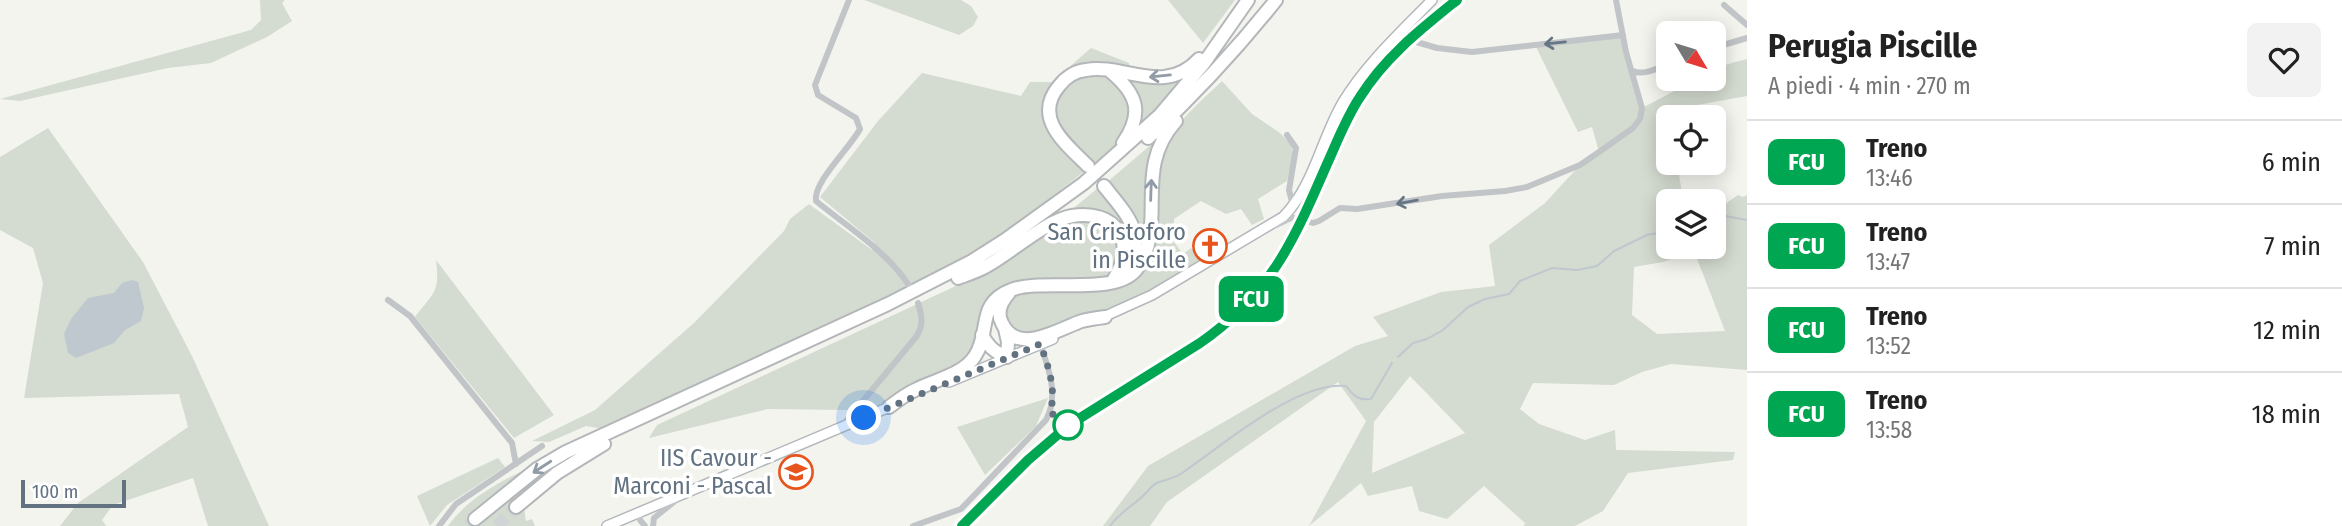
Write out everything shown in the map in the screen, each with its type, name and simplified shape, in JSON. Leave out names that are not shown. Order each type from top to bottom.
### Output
[{"type":"highway","points":[[1087,166],[1057,134],[1050,122],[1049,107],[1053,93],[1063,80],[1085,70],[1151,78],[1164,77],[1187,69],[1196,62],[1243,0]]},
{"type":"highway","points":[[796,351],[994,247],[1084,183],[1160,115],[1204,63],[1248,0]]},
{"type":"highway","points":[[516,508],[538,487],[592,449],[796,351],[926,295],[1044,224],[1101,179],[1188,100],[1276,0]]},
{"type":"highway","points":[[889,407],[914,390],[962,369],[971,362],[980,348],[986,312],[1001,294],[1024,286],[1110,281],[1126,279],[1134,274],[1144,257],[1151,223],[1151,172],[1160,144],[1170,128],[1230,61],[1250,32]]},
{"type":"highway","points":[[1046,211],[1123,143],[1132,131],[1136,106],[1125,84],[1111,72]]},
{"type":"highway","points":[[1104,186],[1128,217],[1135,233],[1136,244],[1130,264],[1110,281]]},
{"type":"highway","points":[[958,278],[982,269],[1060,220],[1083,216],[1102,219],[1122,237],[1125,244],[1124,261],[1110,281]]},
{"type":"highway","points":[[982,335],[989,346],[1007,357],[1008,342],[999,313],[1003,300],[1012,289]]},
{"type":"highway","points":[[1005,329],[1013,336],[1032,339],[1082,321],[1104,317]]},
{"type":"highway","points":[[475,519],[537,469],[566,452],[671,409]]},
{"type":"main road","points":[[607,526],[1104,317],[1152,295],[1273,223],[1293,206],[1302,193],[1341,105],[1359,80],[1408,36],[1432,0]]},
{"type":"street","points":[[849,0],[815,85],[818,95],[856,118],[860,129],[819,186],[815,197],[881,253],[901,272],[911,287]]},
{"type":"street","points":[[1273,223],[1276,225],[1291,218],[1313,223],[1340,208],[1377,207],[1474,192],[1505,191],[1547,180],[1580,164],[1633,128],[1640,119],[1642,108],[1616,0]]},
{"type":"street","points":[[1724,5],[1747,25]]},
{"type":"street","points":[[1408,36],[1437,48],[1472,52],[1623,35]]},
{"type":"street","points":[[1726,44],[1747,37]]},
{"type":"street","points":[[1633,71],[1638,74],[1656,68]]},
{"type":"street","points":[[1287,135],[1296,148],[1289,190],[1293,206]]},
{"type":"street","points":[[388,300],[410,316],[505,433],[512,443],[516,464]]},
{"type":"street","points":[[839,429],[916,337],[923,318],[918,303]]},
{"type":"street","points":[[913,526],[961,509],[1046,420],[1053,404],[1047,363],[1040,344]]},
{"type":"street","points":[[439,526],[456,504],[542,446]]},
{"type":"street","points":[[652,526],[654,518],[660,512],[695,489]]},
{"type":"street","points":[[641,511],[652,526]]},
{"type":"street","points":[[641,511],[640,520],[645,526]]},
{"type":"shaded area","points":[[260,0],[285,0],[282,3],[292,21],[267,37],[211,63],[168,68],[20,101],[0,99],[251,30],[261,20]]},
{"type":"shaded area","points":[[864,0],[961,0],[971,6],[978,17],[973,26],[959,35]]},
{"type":"shaded area","points":[[1168,0],[1235,0],[1203,43]]},
{"type":"shaded area","points":[[1623,35],[1642,108],[1674,91],[1726,91],[1726,65],[1747,59],[1747,96],[1697,105],[1656,105],[1656,175],[1679,175],[1681,189],[1656,189],[1656,259],[1671,259],[1634,267],[1632,315],[1657,334],[1725,331],[1697,259],[1726,259],[1726,203],[1738,195],[1747,195],[1747,370],[1671,364],[1642,372],[1614,385],[1533,383],[1520,409],[1539,424],[1585,440],[1615,430],[1616,450],[1735,452],[1733,460],[1628,473],[1603,511],[1575,526],[1524,526],[1525,523],[1484,486],[1447,519],[1419,511],[1412,486],[1368,496],[1361,483],[1309,526],[1366,421],[1338,382],[1167,502],[1150,526],[1103,526],[1148,466],[1355,346],[1388,336],[1373,317],[1441,292],[1495,286],[1489,245],[1545,203],[1580,165],[1599,152],[1592,127],[1578,132],[1535,45]],"holes":[[[1410,376],[1465,433],[1372,473],[1374,422]]]},
{"type":"shaded area","points":[[1091,48],[1129,63],[1130,78],[1192,71],[1138,130],[1133,116],[1127,134],[1107,154],[1002,235],[910,287],[604,429],[586,426],[549,442],[532,441],[595,410],[695,322],[784,231],[790,219],[809,204],[872,250],[875,243],[820,197],[878,121],[922,73],[1021,96],[1030,82],[1052,82]]},
{"type":"shaded area","points":[[1222,81],[1252,114],[1280,133],[1292,145],[1293,158],[1287,181],[1258,199],[1264,219],[1252,225],[1241,209],[1226,214],[1201,201],[1174,219],[1174,242],[1183,254],[1191,248],[1203,258],[1139,297],[1102,312],[1025,337],[1014,332],[1003,314],[1012,295],[1024,290],[1116,289],[1143,268],[1154,239],[1162,150],[1180,122]]},
{"type":"shaded area","points":[[48,128],[143,262],[192,356],[269,526],[208,526],[193,478],[113,505],[102,520],[106,526],[60,526],[78,503],[188,427],[179,394],[24,398],[43,283],[33,248],[0,230],[0,157]]},
{"type":"shaded area","points":[[1160,137],[1142,253],[1106,183]]},
{"type":"shaded area","points":[[1098,188],[1123,218],[1131,255],[1122,233],[1070,211]]},
{"type":"shaded area","points":[[1091,218],[1106,224],[1123,246],[1113,271],[1098,279],[1001,290],[964,364],[888,404],[860,415],[847,410],[768,409],[649,438],[657,425],[975,277],[1063,222]]},
{"type":"shaded area","points":[[436,260],[554,415],[514,438],[415,317],[434,292],[437,279]]},
{"type":"shaded area","points":[[132,280],[138,282],[144,308],[141,321],[125,330],[114,343],[76,358],[68,353],[64,334],[71,319],[88,298],[114,293],[122,283]]},
{"type":"shaded area","points":[[1048,398],[1036,426],[985,475],[957,427]]},
{"type":"shaded area","points":[[498,458],[505,467],[447,505],[430,526],[417,496]]},
{"type":"shaded area","points":[[530,467],[480,521],[516,496],[511,503],[524,508],[526,521],[532,519],[535,526],[448,526],[475,499]]},
{"type":"waterway","points":[[1726,216],[1747,220]]},
{"type":"waterway","points":[[1398,357],[1413,343],[1443,330],[1468,307],[1485,299],[1509,294],[1520,281],[1552,268],[1577,270],[1597,266],[1614,251],[1656,233]]},
{"type":"waterway","points":[[1110,526],[1154,485],[1179,475],[1238,432],[1283,404],[1326,387],[1346,386],[1356,397],[1371,399],[1392,363]]},
{"type":"tunnel","points":[[497,526],[516,507]]},
{"type":"tunnel","points":[[468,526],[475,519]]},
{"type":"railway","points":[[962,526],[1028,460],[1068,425],[1200,343],[1245,305],[1291,241],[1346,122],[1370,83],[1404,44],[1457,0]]},
{"type":"train","name":"FCU","points":[[962,526],[1028,460],[1069,425],[1200,343],[1249,302],[1283,258],[1349,116],[1373,77],[1392,55],[1457,0]]},
{"type":"place","name":"San Cristoforo in Piscille","points":[[1210,246]]},
{"type":"place","name":"IIS Cavour - Marconi - Pascal","points":[[796,472]]},
{"type":"route","points":[[864,418],[1040,344],[1051,379],[1053,404],[1050,412],[1068,425]]}]
